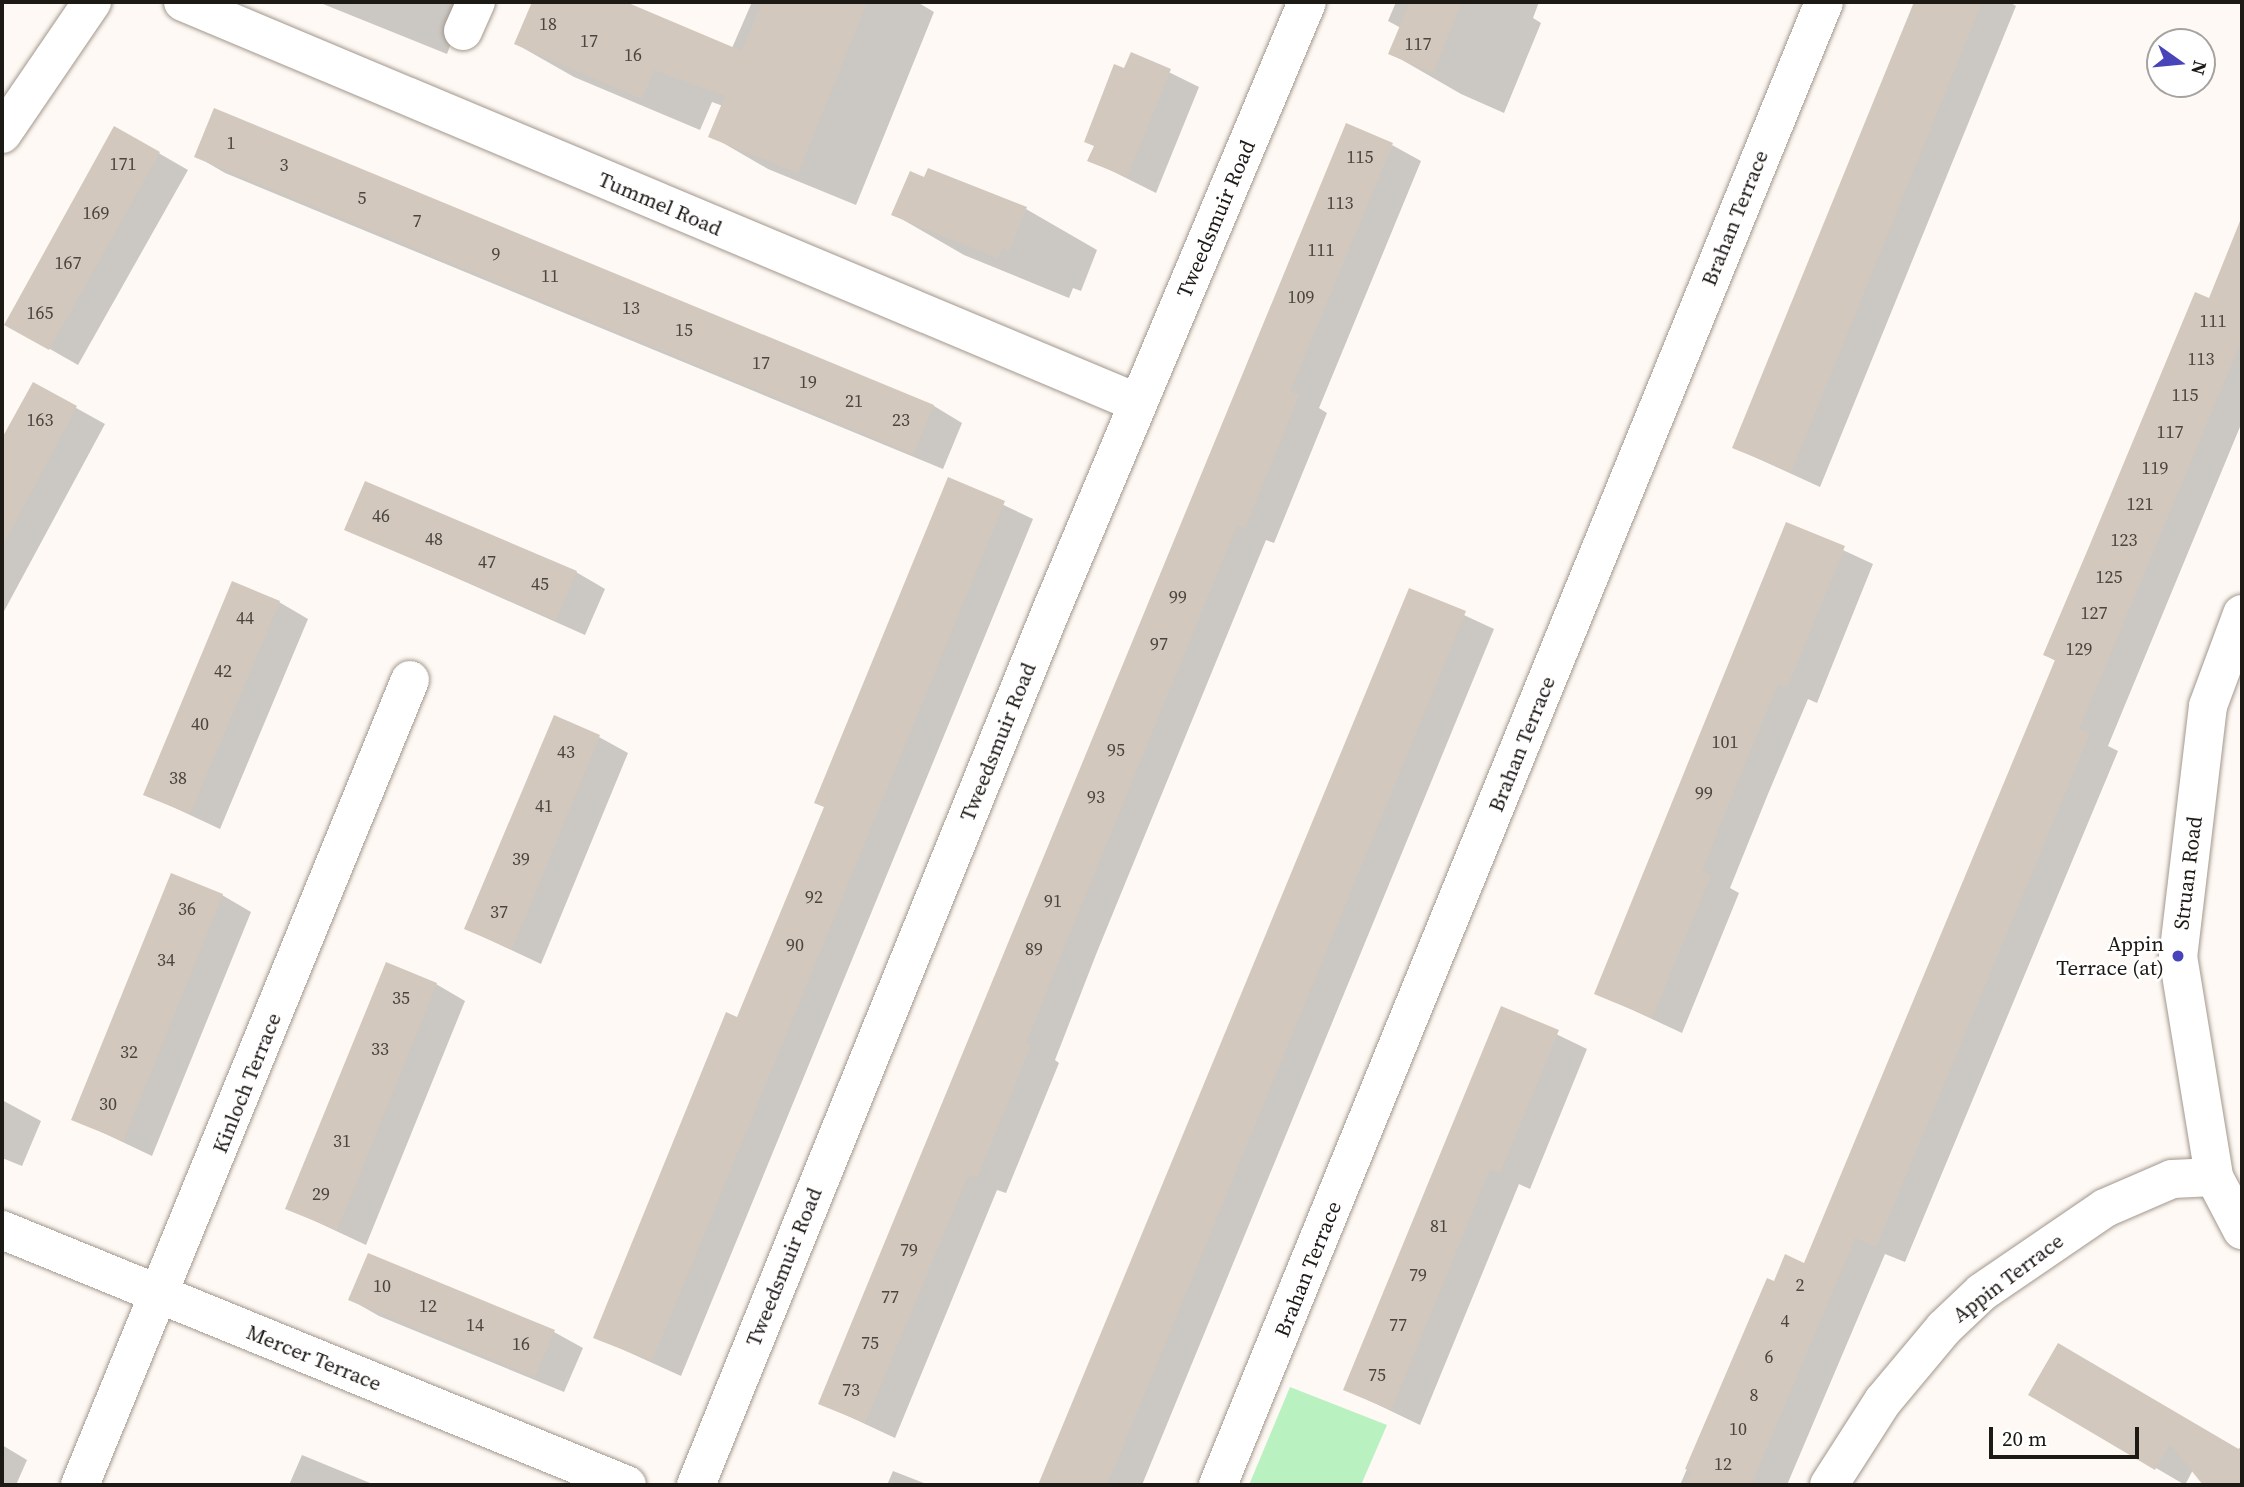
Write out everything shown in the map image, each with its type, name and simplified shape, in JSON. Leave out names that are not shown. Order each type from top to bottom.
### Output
[{"type":"street","points":[[2,134],[92,2]]},
{"type":"street","name":"Tummel Road","points":[[183,2],[1138,403]]},
{"type":"street","name":"Tweedsmuir Road","points":[[696,1485],[1138,403],[1307,2]]},
{"type":"street","name":"Brahan Terrace","points":[[1219,1485],[1824,2]]},
{"type":"street","name":"Struan Road","points":[[2242,614],[2208,706],[2178,956],[2214,1177],[2242,1230]]},
{"type":"street","name":"Kinloch Terrace","points":[[80,1485],[410,680]]},
{"type":"street","name":"Appin Terrace","points":[[1829,1485],[1883,1401],[1944,1328],[1982,1292],[2105,1209],[2172,1179],[2214,1177]]},
{"type":"street","name":"Mercer Terrace","points":[[2,1230],[619,1482]]},
{"type":"green space","points":[[1290,1387],[1387,1425],[1361,1485],[1249,1485]]},
{"type":"building","points":[[532,2],[626,2],[742,51],[762,2],[867,2],[798,173],[708,137],[725,96],[654,70],[642,99],[514,44]]},
{"type":"building","points":[[1410,2],[1462,2],[1433,73],[1388,54]]},
{"type":"building","points":[[1914,2],[1982,2],[1791,472],[1732,448]]},
{"type":"building","points":[[1131,52],[1171,69],[1127,177],[1087,161],[1094,146],[1084,142],[1114,64],[1124,68]]},
{"type":"building","points":[[214,108],[934,405],[913,454],[194,157]]},
{"type":"building","points":[[1346,123],[1393,143],[1290,391],[1299,395],[1245,528],[1237,525],[1069,935],[1026,1043],[1031,1045],[977,1178],[968,1175],[865,1423],[818,1404]]},
{"type":"building","points":[[114,126],[160,152],[49,350],[4,325]]},
{"type":"building","points":[[928,168],[1027,207],[1009,251],[1002,248],[997,258],[891,215],[910,171],[924,177]]},
{"type":"building","points":[[2240,221],[2242,339],[2079,729],[2090,733],[1876,1247],[1855,1238],[1751,1485],[1686,1485],[1691,1471],[1685,1469],[1767,1278],[1774,1281],[1785,1254],[1804,1263],[2055,660],[2043,655],[2195,292],[2209,298]]},
{"type":"building","points":[[33,382],[77,406],[2,547],[2,438]]},
{"type":"building","points":[[948,477],[1005,501],[652,1361],[593,1338],[726,1012],[737,1017],[824,807],[814,803]]},
{"type":"building","points":[[365,481],[577,571],[556,620],[344,530]]},
{"type":"building","points":[[1786,522],[1845,546],[1787,688],[1778,684],[1739,778],[1702,871],[1711,875],[1652,1018],[1594,994]]},
{"type":"building","points":[[232,581],[280,601],[190,814],[143,795]]},
{"type":"building","points":[[1409,588],[1466,611],[1107,1485],[1038,1485]]},
{"type":"building","points":[[554,715],[600,735],[512,949],[464,929]]},
{"type":"building","points":[[171,873],[223,894],[123,1141],[71,1120]]},
{"type":"building","points":[[386,962],[437,983],[337,1230],[285,1209]]},
{"type":"building","points":[[1501,1006],[1559,1030],[1500,1173],[1490,1169],[1391,1410],[1343,1390]]},
{"type":"building","points":[[368,1253],[555,1330],[535,1377],[348,1300]]},
{"type":"building","points":[[2058,1343],[2242,1451],[2242,1485],[2203,1485],[2170,1444],[2155,1470],[2028,1395]]},
{"type":"place","name":"Appin Terrace (at)","points":[[2178,956]]}]
